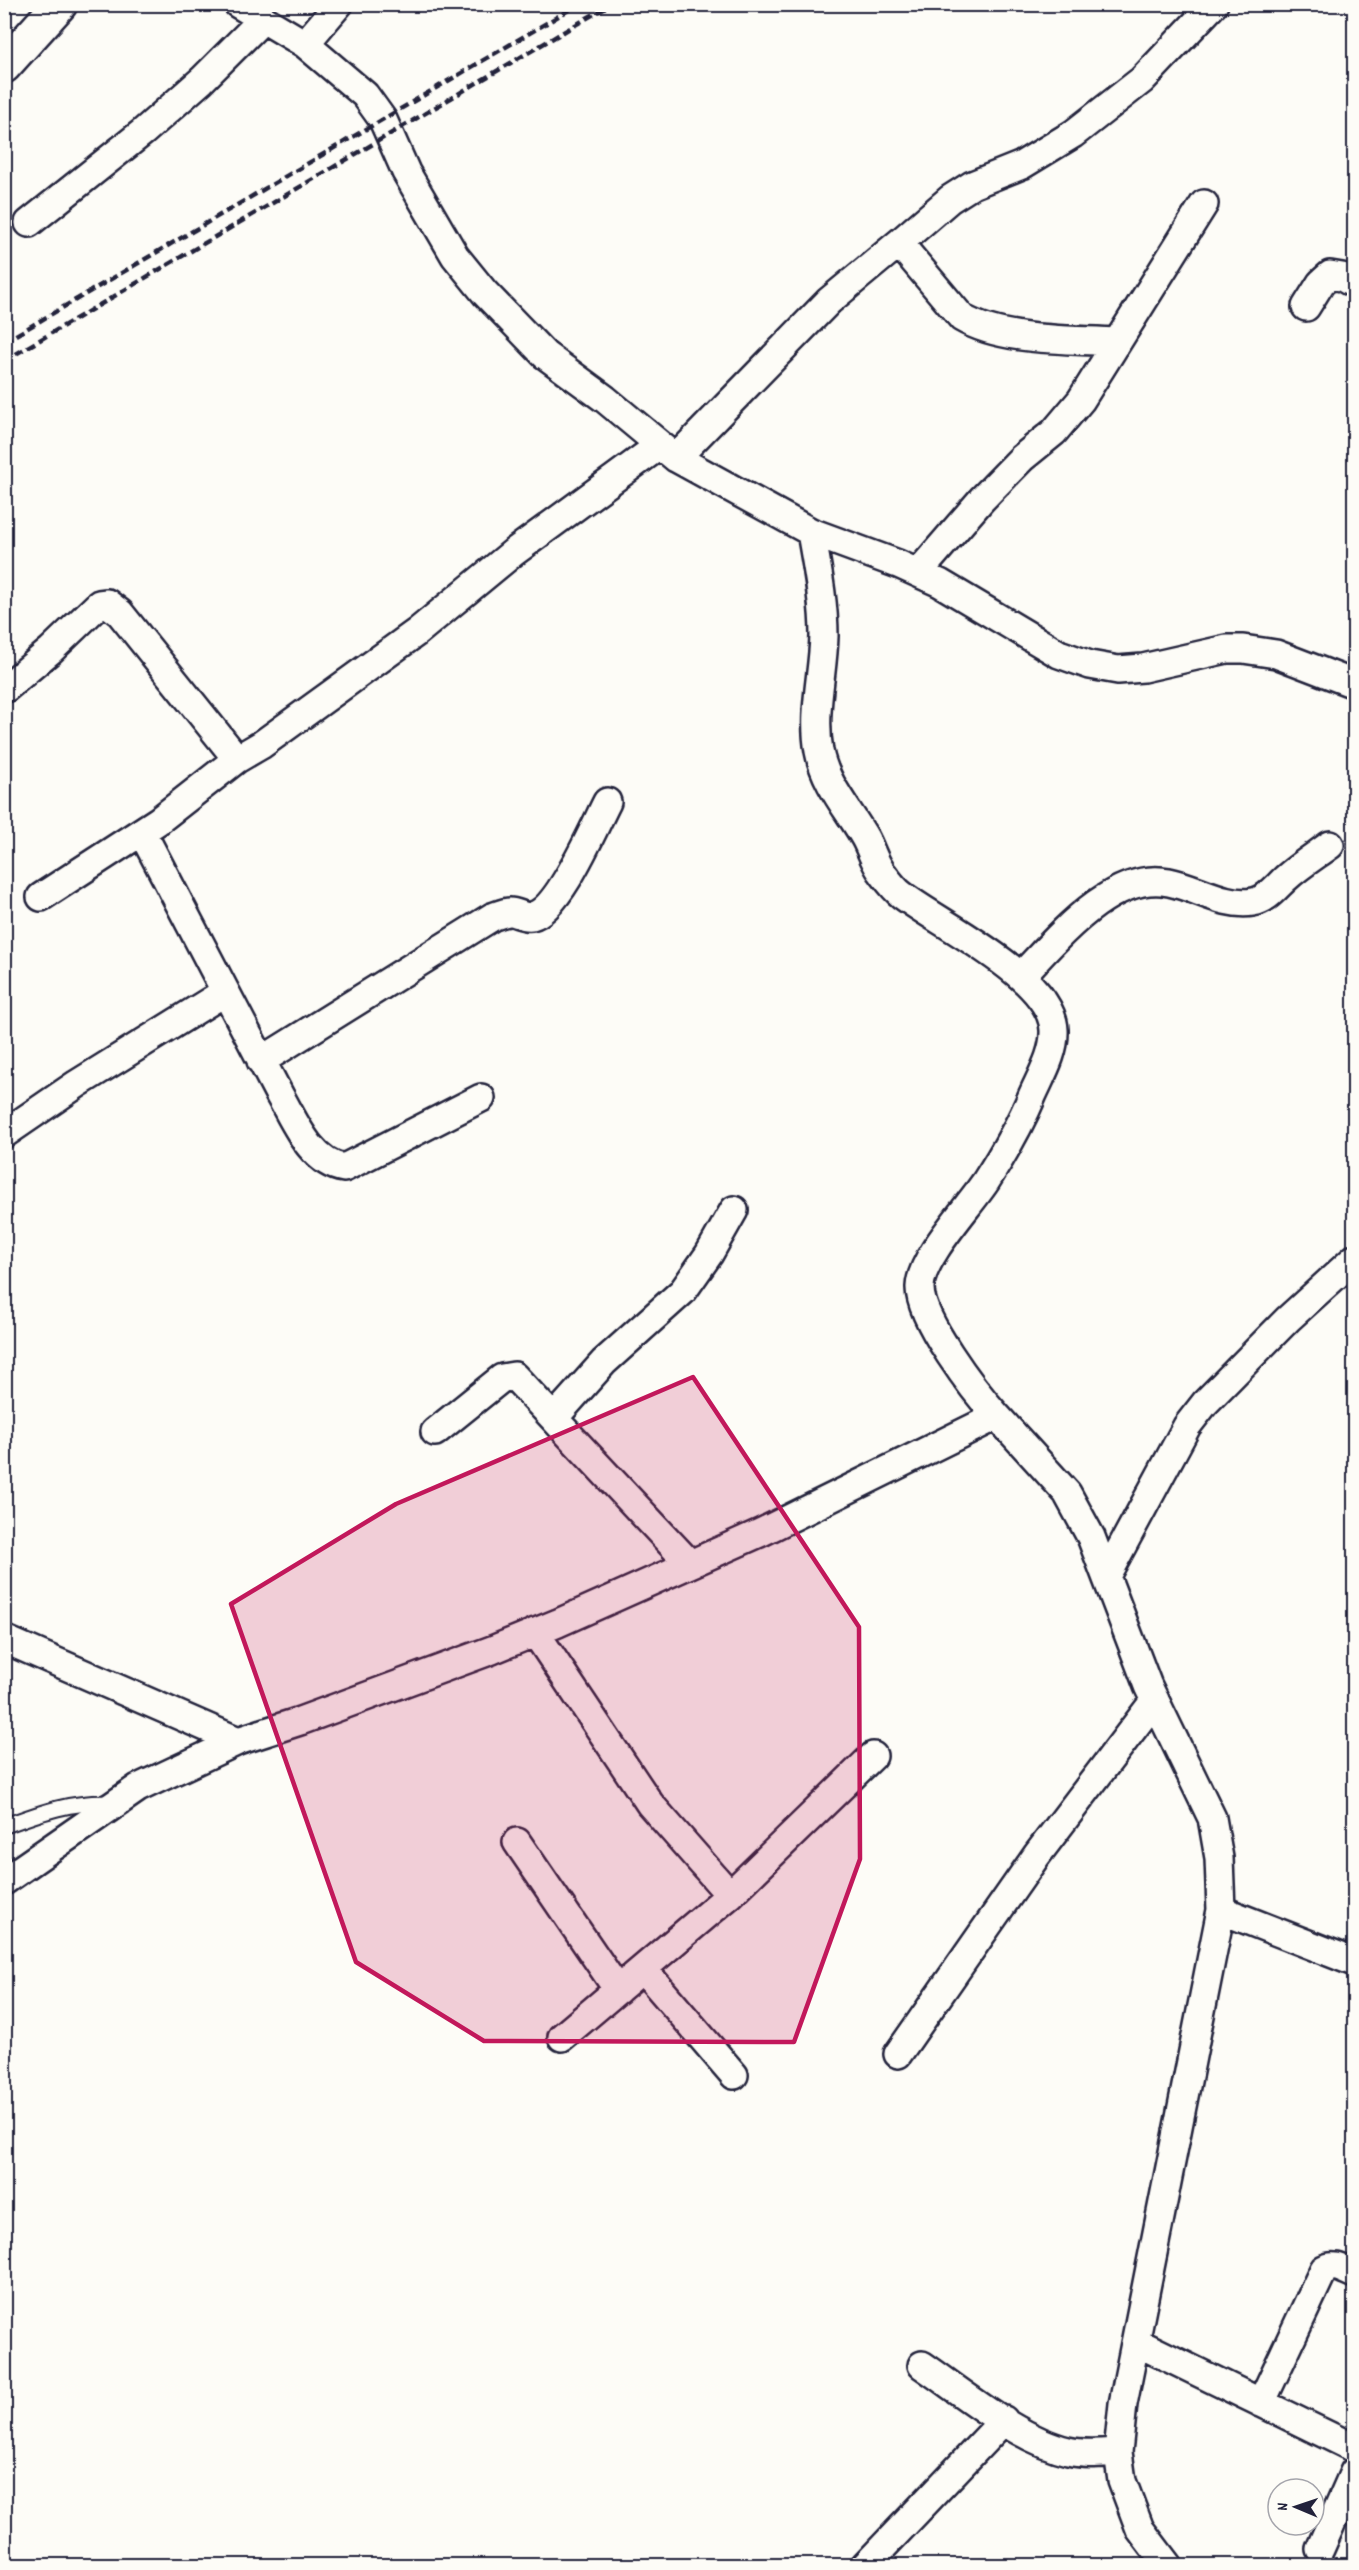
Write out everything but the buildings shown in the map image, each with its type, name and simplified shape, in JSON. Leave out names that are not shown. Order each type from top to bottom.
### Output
[{"type":"main road","points":[[4,85],[8,60],[60,4]]},
{"type":"street","points":[[238,4],[305,44],[365,95],[383,120],[406,172],[454,256],[485,293],[545,355],[605,399],[668,451],[811,532],[940,583],[1059,654],[1090,665],[1118,670],[1143,668],[1227,649],[1243,649],[1276,654],[1354,684]]},
{"type":"street","points":[[305,44],[339,4]]},
{"type":"street","points":[[41,897],[142,832],[237,759],[261,745],[417,632],[514,552],[668,451],[829,301],[950,199],[972,185],[1022,165],[1073,134],[1142,80],[1214,4]]},
{"type":"street","points":[[28,223],[143,132],[202,80],[263,19]]},
{"type":"street","points":[[918,573],[982,499],[1061,424],[1081,400],[1204,204]]},
{"type":"street","points":[[899,243],[962,318],[974,325],[1054,339],[1117,342]]},
{"type":"street","points":[[1306,307],[1321,283],[1330,275],[1342,277],[1354,284]]},
{"type":"street","points":[[811,532],[821,583],[824,636],[817,728],[824,772],[866,840],[880,869],[900,894],[1021,976],[1046,1002],[1054,1029],[1052,1052],[1020,1126],[984,1183],[934,1254],[923,1275],[920,1287],[922,1301],[939,1336],[973,1390],[1067,1493],[1091,1536],[1155,1700],[1212,1818],[1220,1858],[1221,1910],[1123,2403],[1118,2452],[1122,2481],[1140,2529],[1167,2565]]},
{"type":"street","points":[[6,688],[51,650],[99,604],[107,603],[120,613],[237,759]]},
{"type":"street","points":[[261,1061],[492,917],[512,912],[533,916],[541,912],[556,898],[607,802]]},
{"type":"street","points":[[142,832],[261,1061],[302,1134],[321,1159],[333,1167],[344,1168],[481,1098]]},
{"type":"street","points":[[1021,976],[1072,923],[1111,894],[1141,881],[1168,881],[1235,902],[1255,902],[1273,892],[1286,878],[1330,845]]},
{"type":"street","points":[[4,1134],[76,1084],[225,992]]},
{"type":"street","points":[[554,1418],[604,1362],[683,1291],[709,1254],[734,1210]]},
{"type":"street","points":[[1106,1576],[1187,1426],[1205,1403],[1288,1319],[1354,1259]]},
{"type":"street","points":[[435,1432],[508,1375],[514,1376],[689,1563]]},
{"type":"street","points":[[4,1881],[138,1788],[238,1741],[300,1721],[535,1632],[762,1532],[997,1416]]},
{"type":"street","points":[[535,1632],[650,1804],[730,1895]]},
{"type":"street","points":[[4,1639],[238,1741]]},
{"type":"street","points":[[898,2054],[1037,1855],[1155,1700]]},
{"type":"street","points":[[562,2037],[730,1895],[873,1755]]},
{"type":"street","points":[[517,1842],[618,1990]]},
{"type":"street","points":[[1221,1910],[1354,1962]]},
{"type":"street","points":[[643,1969],[734,2075]]},
{"type":"street","points":[[1260,2403],[1324,2269],[1336,2266],[1354,2274]]},
{"type":"street","points":[[1136,2342],[1354,2448]]},
{"type":"street","points":[[922,2365],[1004,2421],[1044,2443],[1068,2452],[1092,2454],[1118,2452]]},
{"type":"street","points":[[865,2565],[1004,2421]]},
{"type":"street","points":[[1320,2549],[1354,2472]]},
{"type":"lane","points":[[4,1826],[61,1806],[94,1802],[115,1803]]},
{"type":"highlighted area","points":[[693,1377],[859,1627],[860,1859],[794,2042],[484,2041],[356,1962],[231,1604],[396,1504]]},
{"type":"railway","points":[[4,342],[579,4]]},
{"type":"railway","points":[[4,361],[611,4]]}]
